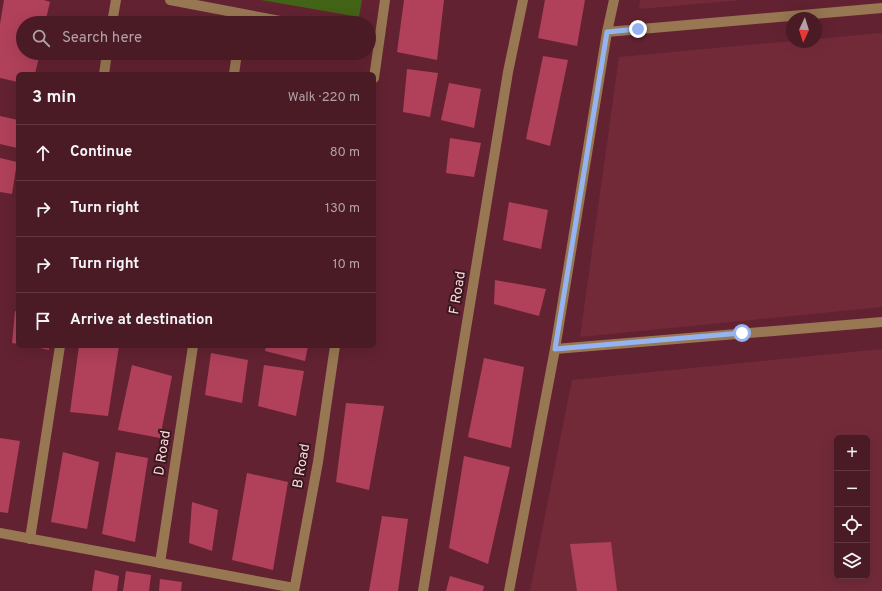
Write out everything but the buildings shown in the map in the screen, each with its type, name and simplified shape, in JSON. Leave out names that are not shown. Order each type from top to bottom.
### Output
[{"type":"street","points":[[113,16],[116,0]]},
{"type":"street","points":[[170,0],[234,16]]},
{"type":"street","points":[[375,72],[385,0]]},
{"type":"street","name":"F Road","points":[[423,591],[508,72],[523,0]]},
{"type":"street","points":[[509,591],[555,349],[607,32],[614,0]]},
{"type":"street","points":[[607,32],[868,4],[882,8]]},
{"type":"street","points":[[104,72],[106,60]]},
{"type":"street","points":[[234,72],[236,60]]},
{"type":"street","points":[[555,349],[882,322]]},
{"type":"street","points":[[30,539],[60,348]]},
{"type":"street","name":"D Road","points":[[160,564],[193,348]]},
{"type":"street","name":"B Road","points":[[294,590],[318,462],[335,348]]},
{"type":"street","points":[[0,533],[294,590]]},
{"type":"shaded area","points":[[640,0],[742,0],[639,9]]},
{"type":"shaded area","points":[[882,33],[882,307],[580,337],[619,57],[786,42],[786,48],[822,48],[822,38]]},
{"type":"shaded area","points":[[882,349],[882,591],[530,591],[572,380]]},
{"type":"green space","points":[[261,0],[362,0],[359,16]]},
{"type":"route","points":[[638,29],[607,32],[555,349],[742,333]]}]
